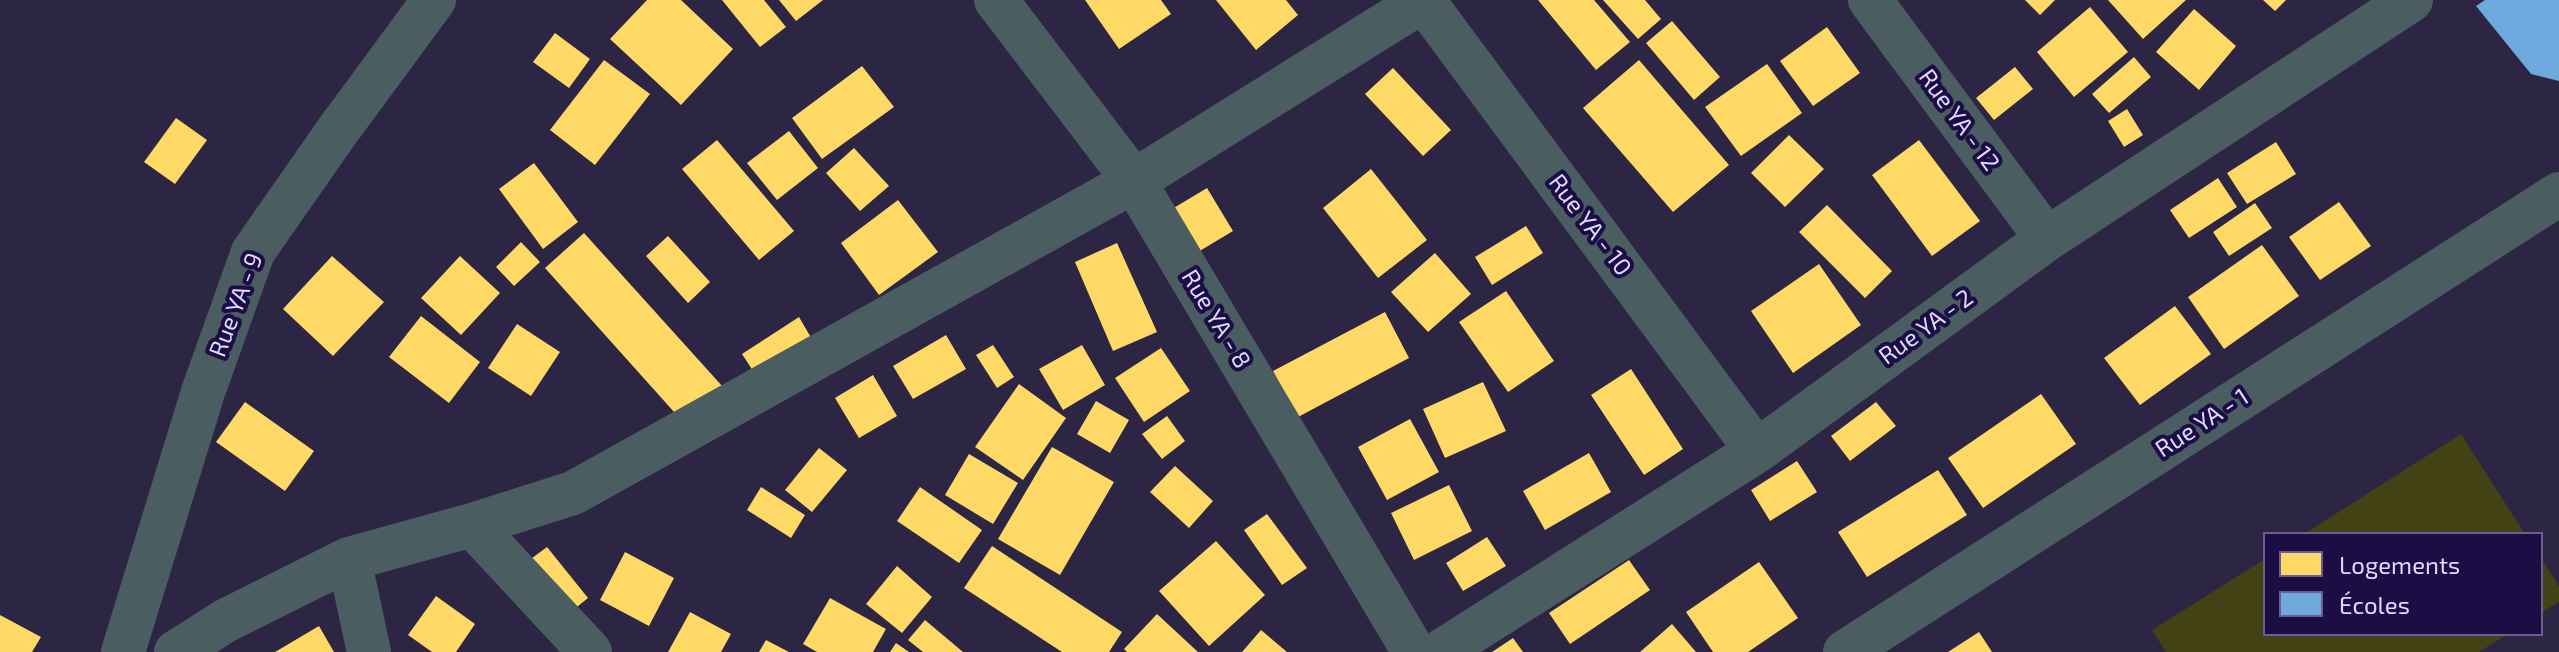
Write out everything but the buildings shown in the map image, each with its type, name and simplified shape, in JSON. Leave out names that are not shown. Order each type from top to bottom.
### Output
[{"type":"street","name":"Rue YA - 9","points":[[123,652],[203,392],[253,252],[434,0]]},
{"type":"street","name":"Rue YA - 8","points":[[996,0],[1134,181],[1414,652]]},
{"type":"street","points":[[176,652],[225,621],[349,559],[573,493],[1134,181],[1423,0]]},
{"type":"street","name":"Rue YA - 10","points":[[1423,0],[1757,451]]},
{"type":"street","name":"Rue YA - 12","points":[[1870,0],[2047,239]]},
{"type":"street","name":"Rue YA - 2","points":[[1440,652],[1757,451],[2047,239],[2411,0]]},
{"type":"street","name":"Rue YA - 1","points":[[1845,652],[2559,194]]},
{"type":"street","points":[[472,525],[590,652]]},
{"type":"street","points":[[349,559],[369,652]]},
{"type":"shaded area","points":[[2461,434],[2524,532],[2307,532]]},
{"type":"shaded area","points":[[2263,560],[2263,636],[2505,636],[2479,652],[2166,652],[2152,630]]},
{"type":"shaded area","points":[[2543,561],[2559,586],[2559,602],[2543,612]]}]
